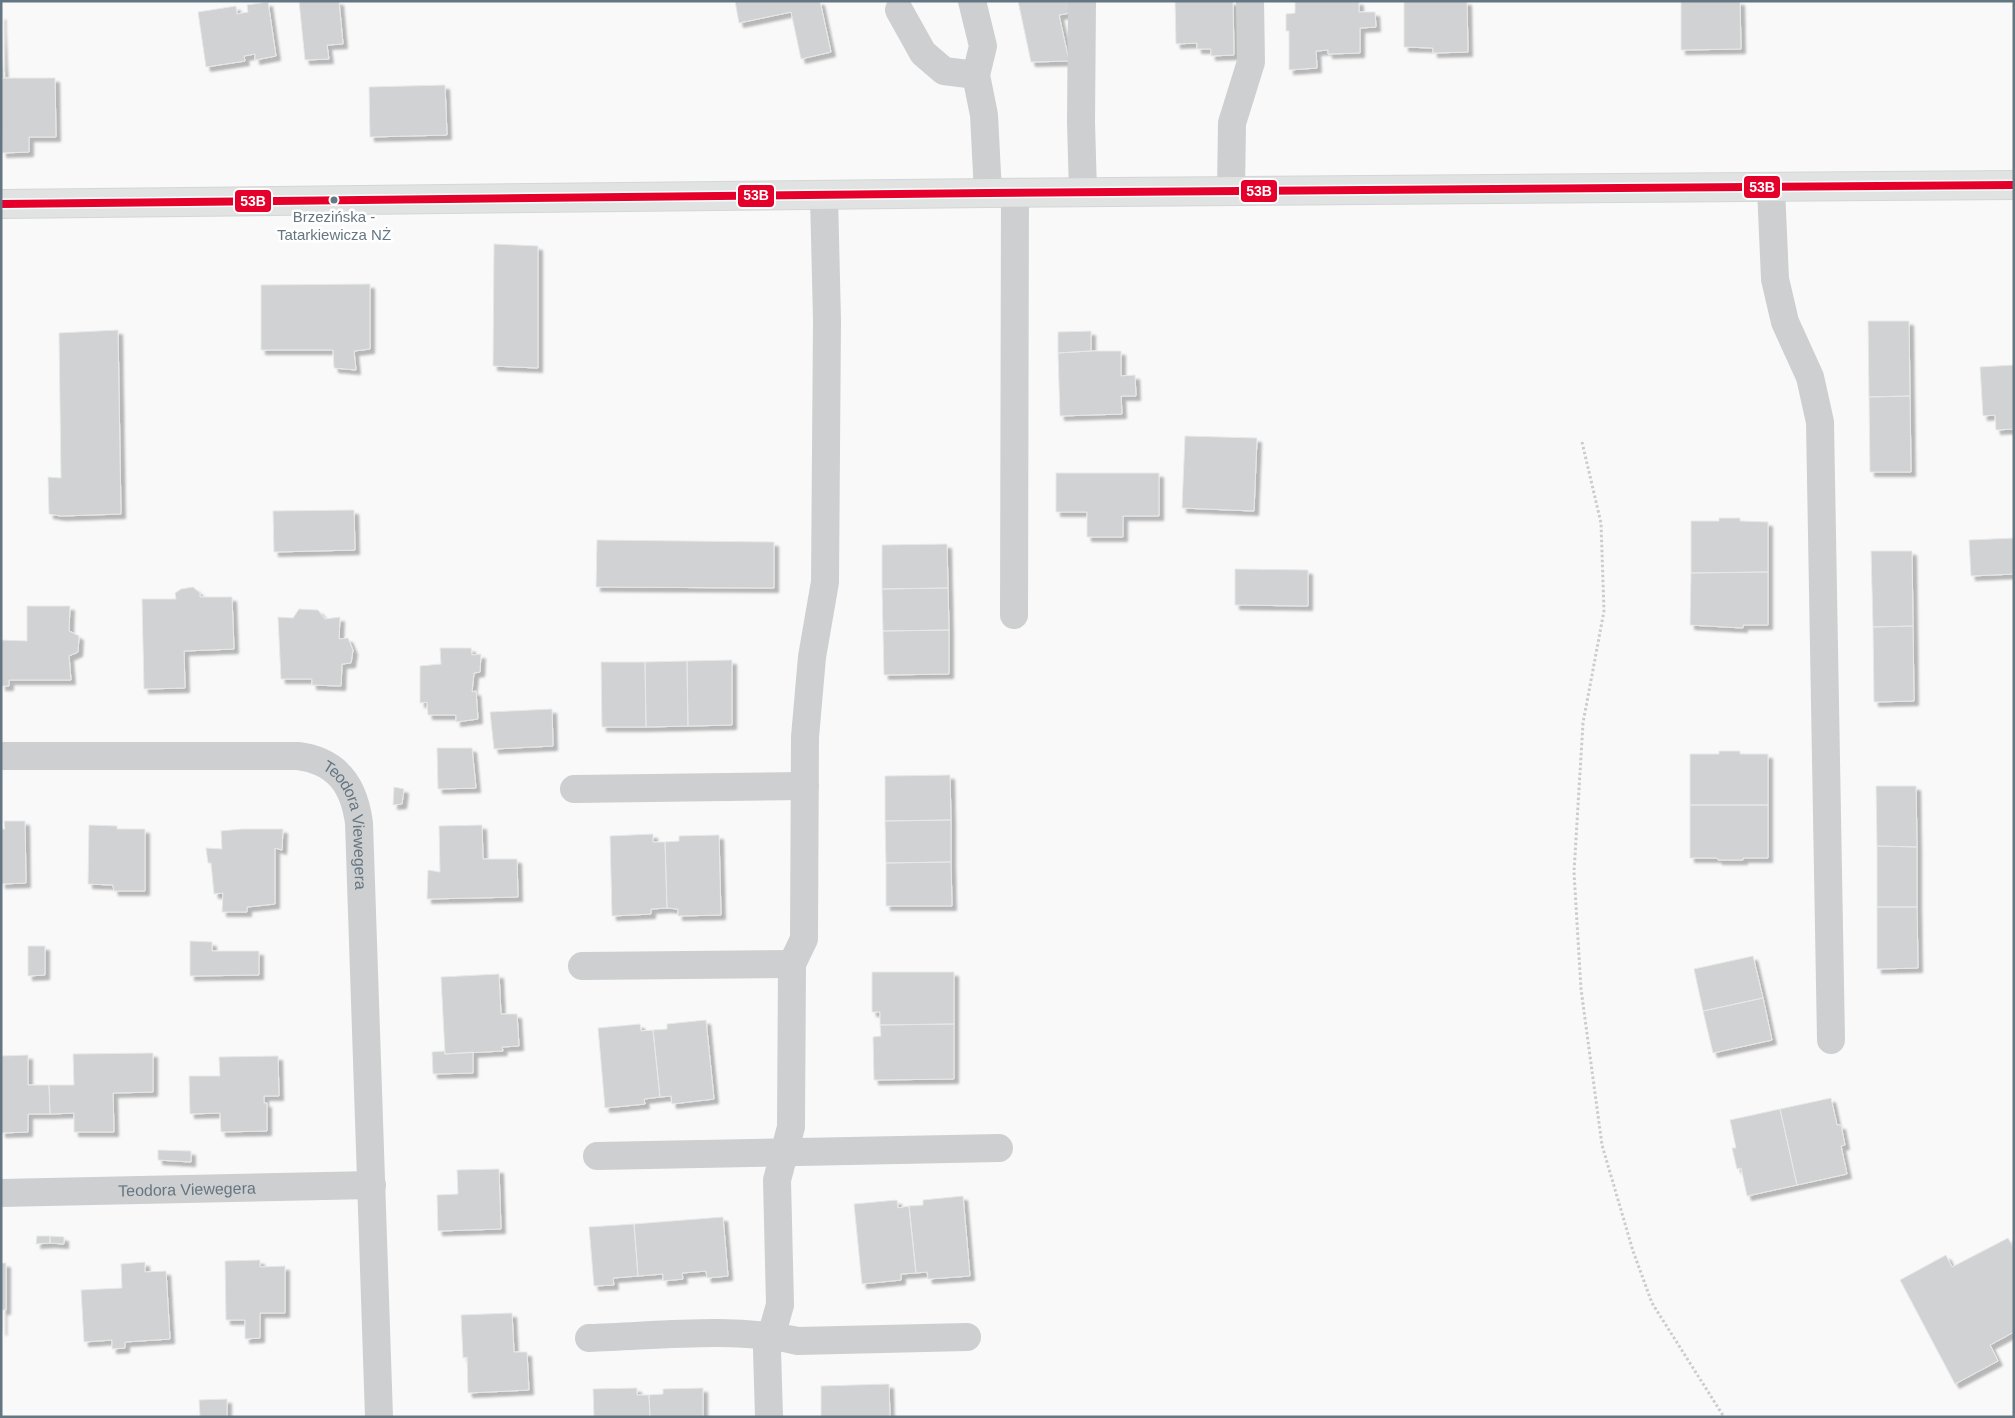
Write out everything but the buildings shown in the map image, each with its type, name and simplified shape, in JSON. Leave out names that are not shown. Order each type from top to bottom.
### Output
[{"type":"main road","points":[[1,204],[1083,192],[2014,185]]},
{"type":"street","points":[[972,1],[983,46],[976,75],[984,114],[988,193]]},
{"type":"street","points":[[1082,1],[1081,122],[1083,192]]},
{"type":"street","points":[[1231,191],[1232,123],[1251,62],[1250,1]]},
{"type":"street","points":[[899,10],[923,53],[944,71],[976,75]]},
{"type":"street","points":[[1771,188],[1775,279],[1785,322],[1810,378],[1820,422],[1831,1040]]},
{"type":"street","points":[[1014,615],[1015,193]]},
{"type":"street","points":[[768,1417],[767,1350],[780,1306],[777,1180],[791,1128],[792,964],[804,939],[805,737],[812,656],[825,582],[827,320],[824,196]]},
{"type":"street","name":"Teodora Viewegera","points":[[1,756],[298,756],[312,758],[327,764],[350,789],[356,804],[359,823],[379,1417]]},
{"type":"street","points":[[574,789],[805,786]]},
{"type":"street","points":[[582,966],[792,964]]},
{"type":"street","points":[[597,1156],[999,1148]]},
{"type":"street","name":"Teodora Viewegera","points":[[1,1193],[372,1185]]},
{"type":"street","points":[[589,1338],[736,1333],[771,1335],[798,1341],[967,1337]]},
{"type":"path","points":[[1582,442],[1601,523],[1604,611],[1583,733],[1574,872],[1581,989],[1602,1145],[1633,1251],[1652,1303],[1724,1417]]},
{"type":"transit line","name":"53B","points":[[1,204],[988,193],[2014,185]]},
{"type":"place","name":"Brzezińska - Tatarkiewicza NŻ","points":[[334,200]]}]
